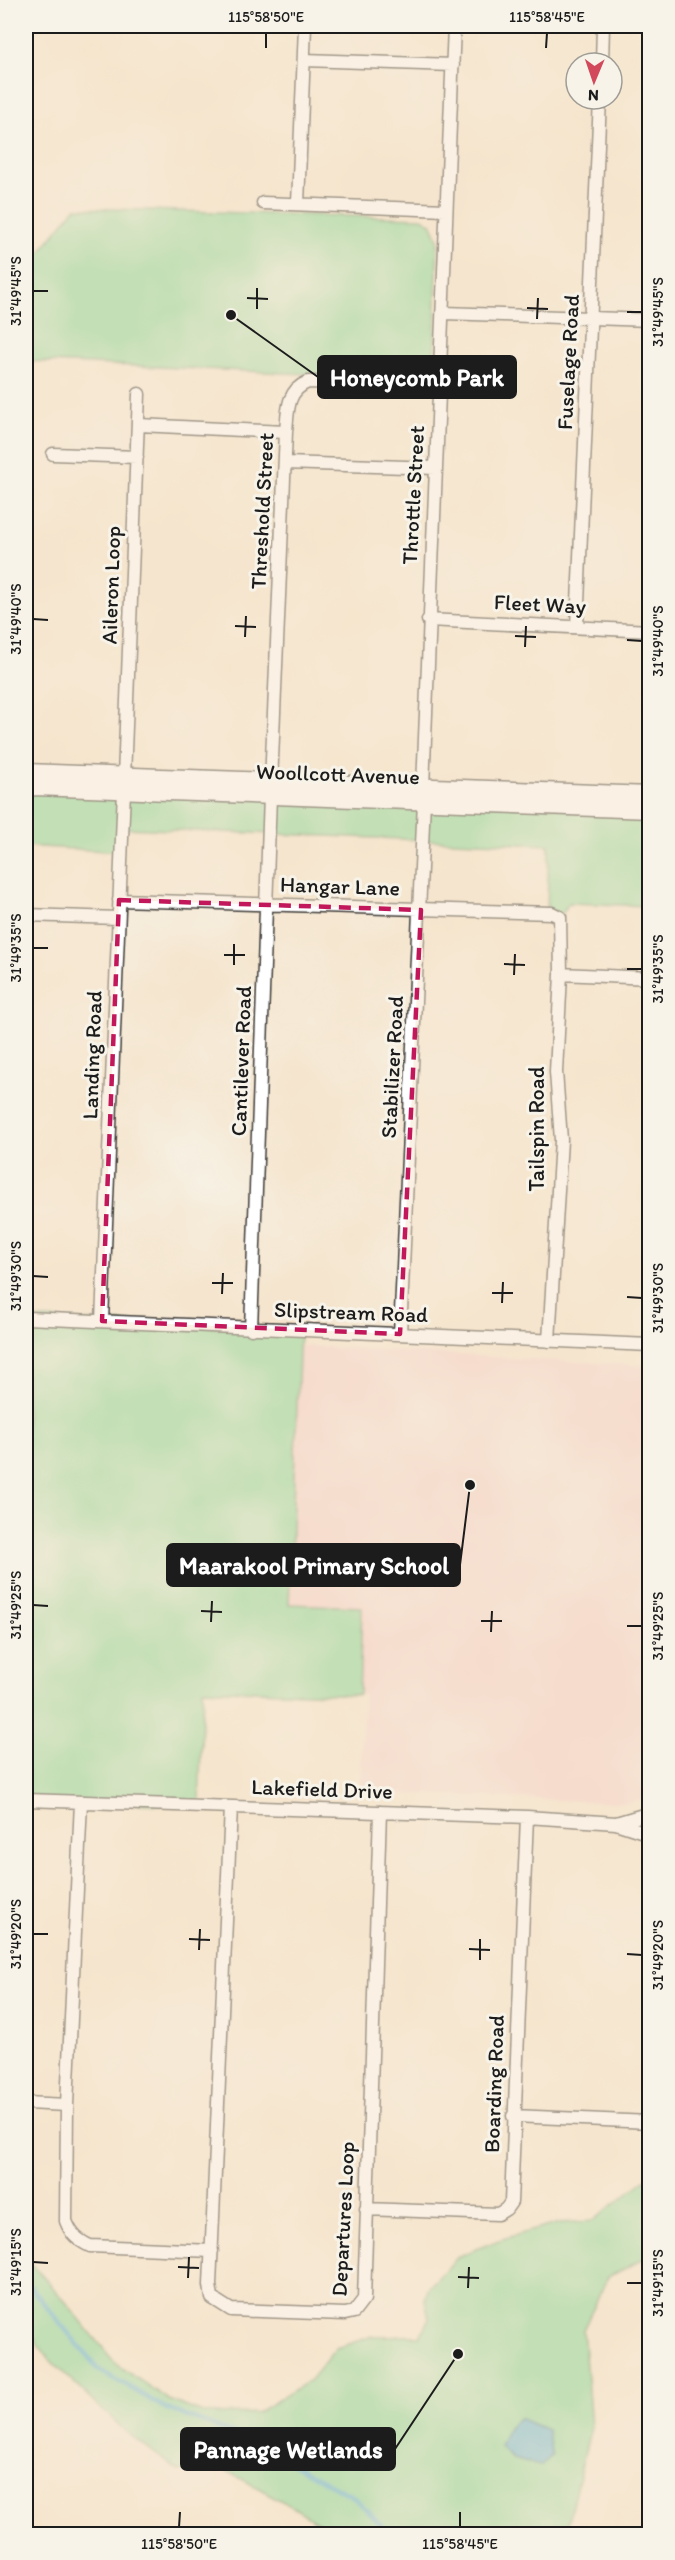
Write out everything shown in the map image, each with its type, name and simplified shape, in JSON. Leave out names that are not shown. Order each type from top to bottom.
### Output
[{"type":"main road","name":"Woollcott Avenue","points":[[26,773],[124,784]]},
{"type":"main road","name":"Woollcott Avenue","points":[[26,788],[124,784],[423,794],[650,796]]},
{"type":"main road","name":"Woollcott Avenue","points":[[423,794],[650,809]]},
{"type":"street","points":[[298,204],[305,26]]},
{"type":"street","name":"Throttle Street","points":[[423,794],[428,620],[444,313],[454,26]]},
{"type":"street","points":[[602,51],[603,26]]},
{"type":"street","points":[[304,60],[453,65]]},
{"type":"street","name":"Fuselage Road","points":[[577,626],[600,111]]},
{"type":"street","points":[[264,203],[446,210]]},
{"type":"street","points":[[444,313],[650,320]]},
{"type":"street","name":"Threshold Street","points":[[270,789],[286,432],[291,395],[298,386],[308,382],[439,387]]},
{"type":"street","name":"Aileron Loop","points":[[124,784],[140,394]]},
{"type":"street","points":[[139,425],[286,432]]},
{"type":"street","points":[[53,454],[137,457]]},
{"type":"street","points":[[285,463],[436,468]]},
{"type":"street","name":"Fleet Way","points":[[428,620],[650,631]]},
{"type":"street","name":"Landing Road","points":[[102,1321],[124,784]]},
{"type":"street","name":"Cantilever Road","points":[[251,1329],[268,905],[270,789]]},
{"type":"street","name":"Stabilizer Road","points":[[399,1334],[421,910],[423,794]]},
{"type":"street","name":"Hangar Lane","points":[[118,900],[552,913],[560,917]]},
{"type":"street","points":[[26,915],[118,918]]},
{"type":"street","name":"Tailspin Road","points":[[549,1341],[561,1140],[556,1072],[561,974],[560,917]]},
{"type":"street","points":[[561,974],[650,978]]},
{"type":"street","name":"Slipstream Road","points":[[26,1318],[650,1345]]},
{"type":"street","name":"Lakefield Drive","points":[[26,1800],[528,1817],[616,1823],[650,1834]]},
{"type":"street","points":[[81,1802],[67,2105],[66,2221],[70,2232],[79,2241],[90,2246],[212,2251]]},
{"type":"street","name":"Departures Loop","points":[[231,1807],[210,2285],[212,2298],[231,2310],[354,2313],[364,2299],[380,1812]]},
{"type":"street","name":"Lakefield Drive","points":[[616,1823],[650,1813]]},
{"type":"street","name":"Boarding Road","points":[[366,2209],[489,2215],[506,2210],[511,2202],[528,1817]]},
{"type":"street","points":[[26,2103],[67,2105]]},
{"type":"street","points":[[513,2116],[650,2122]]},
{"type":"highlighted area","points":[[119,900],[421,910],[400,1334],[102,1321]]},
{"type":"shaded area","points":[[292,1345],[649,1366],[650,1792],[641,1800],[624,1803],[360,1791],[364,1695],[286,1692]]},
{"type":"green space","points":[[75,208],[422,218],[431,223],[438,239],[434,366],[418,379],[26,361],[26,270]]},
{"type":"green space","points":[[26,788],[649,810],[649,906],[569,903],[560,917],[547,913],[549,845],[123,828],[121,852],[26,846]]},
{"type":"green space","points":[[26,1318],[300,1331],[289,1604],[362,1607],[359,1695],[203,1689],[199,1806],[26,1800]]},
{"type":"green space","points":[[649,2177],[649,2256],[608,2277],[583,2330],[591,2426],[565,2534],[337,2534],[211,2462],[180,2472],[125,2431],[49,2359],[26,2327],[26,2258],[65,2301],[116,2364],[169,2400],[205,2414],[257,2413],[310,2380],[336,2348],[373,2336],[420,2336],[429,2318],[425,2300],[429,2287],[459,2256],[499,2240],[559,2223],[592,2221]]},
{"type":"water","points":[[519,2418],[547,2430],[552,2456],[540,2466],[513,2459],[500,2447],[508,2427]]},
{"type":"waterway","points":[[26,2282],[99,2370],[167,2409],[242,2437],[354,2497],[390,2534]]},
{"type":"place","name":"Honeycomb Park","points":[[231,315]]},
{"type":"place","name":"Maarakool Primary School","points":[[470,1485]]},
{"type":"place","name":"Pannage Wetlands","points":[[458,2354]]}]
